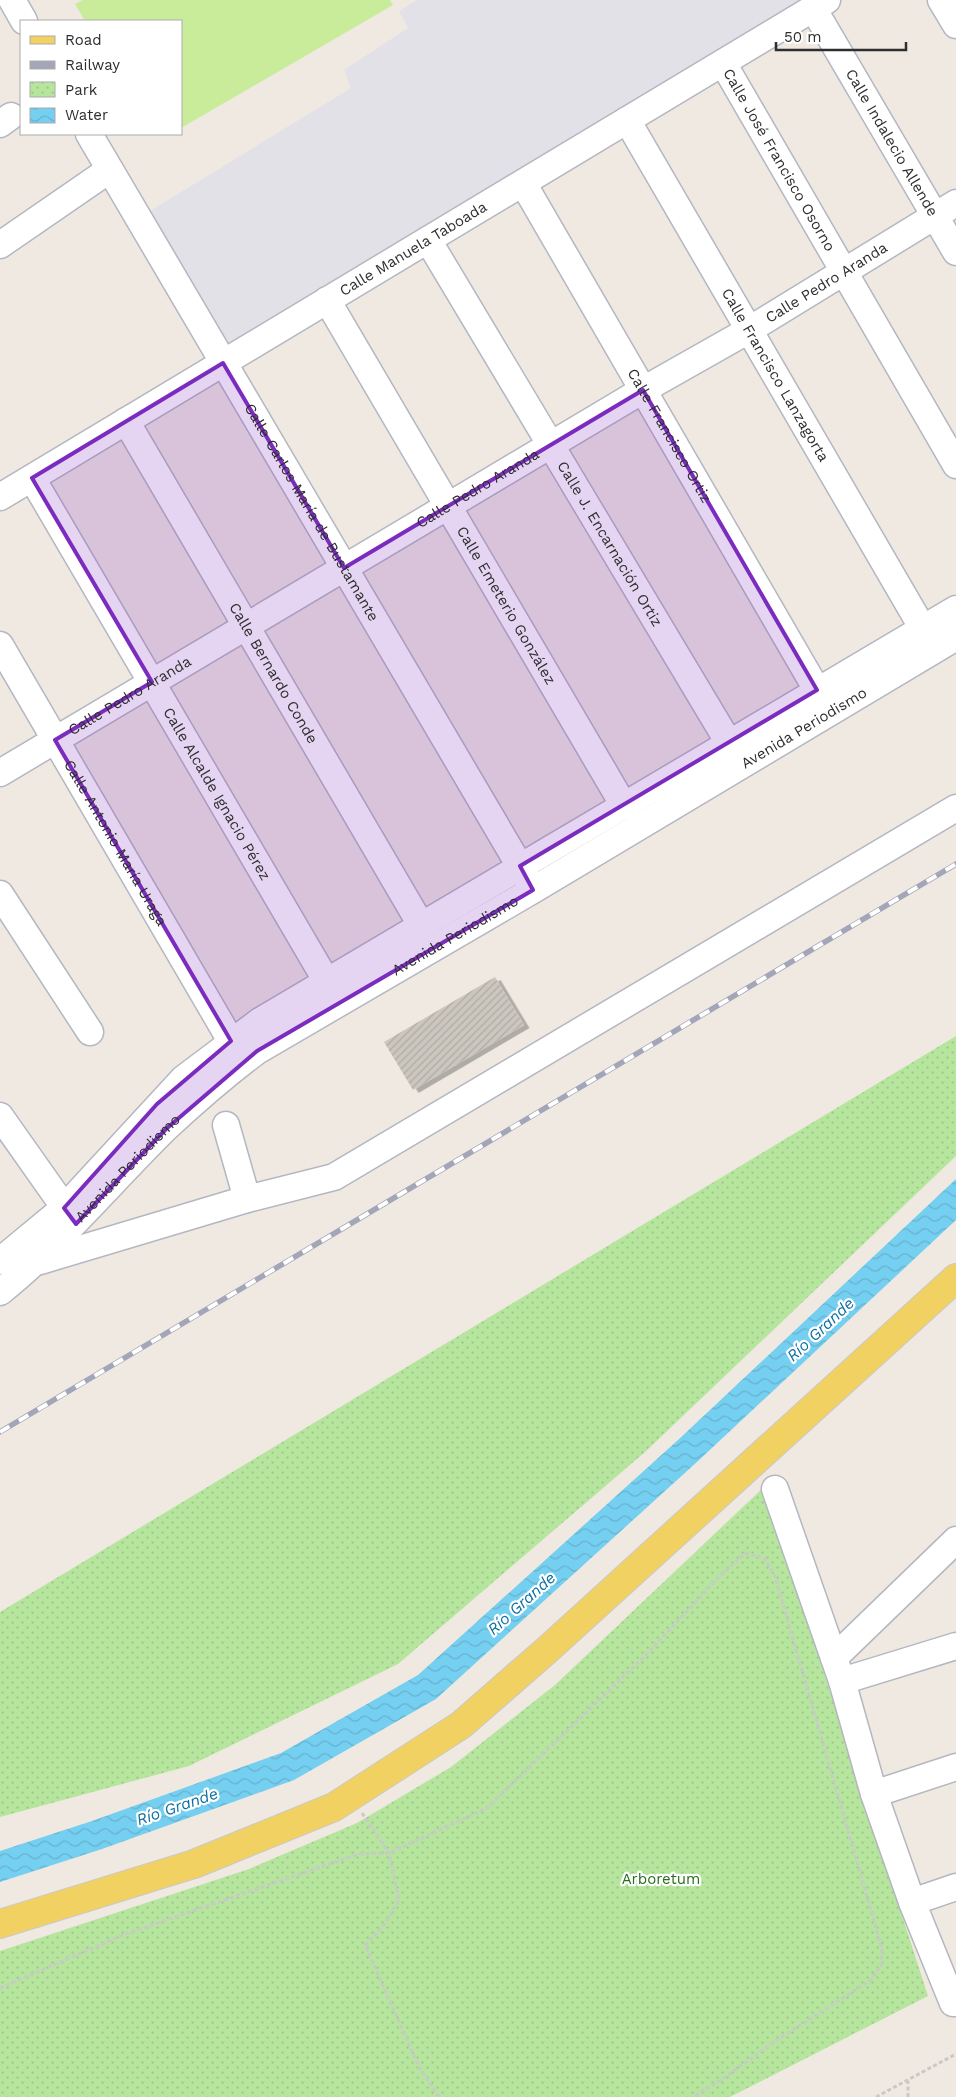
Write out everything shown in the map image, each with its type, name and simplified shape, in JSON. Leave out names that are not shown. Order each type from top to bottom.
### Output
[{"type":"main road","points":[[0,1924],[194,1864],[334,1807],[462,1725],[956,1278]]},
{"type":"street","points":[[12,0],[23,20]]},
{"type":"street","points":[[941,0],[956,26]]},
{"type":"street","name":"Calle Manuela Taboada","points":[[0,497],[820,4]]},
{"type":"street","name":"Calle Indalecio Allende","points":[[820,4],[934,216],[956,252]]},
{"type":"street","name":"Calle José Francisco Osorno","points":[[723,63],[956,466]]},
{"type":"street","name":"Calle Francisco Lanzagorta","points":[[627,120],[923,629]]},
{"type":"street","name":"Calle Carlos María de Bustamante","points":[[90,135],[533,890]]},
{"type":"street","points":[[0,245],[110,170]]},
{"type":"street","name":"Calle Francisco Ortiz","points":[[523,183],[817,690]]},
{"type":"street","name":"Calle Pedro Aranda","points":[[0,773],[643,390],[749,330],[956,203]]},
{"type":"street","name":"Calle J. Encarnación Ortiz","points":[[428,240],[729,743]]},
{"type":"street","name":"Calle Emeterio González","points":[[327,300],[624,806]]},
{"type":"street","name":"Calle Bernardo Conde","points":[[126,421],[421,926]]},
{"type":"street","name":"Calle Alcalde Ignacio Pérez","points":[[32,478],[326,982]]},
{"type":"street","name":"Avenida Periodismo","points":[[70,1216],[157,1104],[182,1079],[232,1041],[326,982],[520,866],[956,609]]},
{"type":"street","name":"Avenida Periodismo","points":[[10,1268],[223,1077],[256,1051],[533,890],[956,637]]},
{"type":"street","name":"Calle Antonio María Uraga","points":[[0,645],[232,1041]]},
{"type":"street","points":[[10,1268],[247,1199],[334,1177],[956,808]]},
{"type":"street","points":[[0,894],[90,1032]]},
{"type":"street","points":[[0,1116],[70,1216]]},
{"type":"street","points":[[226,1125],[247,1199]]},
{"type":"street","points":[[775,1490],[838,1669],[874,1794],[912,1902],[953,2003],[956,2002]]},
{"type":"street","points":[[838,1669],[956,1540]]},
{"type":"street","points":[[838,1669],[956,1646]]},
{"type":"street","points":[[874,1794],[956,1767]]},
{"type":"street","points":[[912,1902],[956,1886]]},
{"type":"path","points":[[0,1988],[137,1930],[359,1854],[389,1853],[487,1808],[648,1654],[717,1579],[745,1553],[764,1558],[775,1576],[882,1949],[881,1965],[871,1980],[693,2097]]},
{"type":"path","points":[[351,1796],[389,1853],[400,1900],[385,1924],[365,1945],[419,2067],[439,2097]]},
{"type":"path","points":[[876,2097],[956,2054]]},
{"type":"path","points":[[908,2081],[908,2097]]},
{"type":"highlighted area","points":[[223,363],[344,568],[643,390],[817,690],[520,866],[533,890],[257,1051],[166,1129],[76,1224],[64,1208],[157,1104],[231,1041],[55,740],[152,682],[32,478]]},
{"type":"shaded area","points":[[417,0],[800,0],[225,345],[150,211],[351,88],[344,70],[408,28],[399,11]]},
{"type":"green space","points":[[83,0],[390,0],[393,5],[182,127],[182,20],[84,20],[75,4]]},
{"type":"green space","points":[[956,1036],[956,1156],[645,1452],[398,1664],[189,1766],[0,1817],[0,1612]]},
{"type":"green space","name":"Arboretum","points":[[764,1487],[928,1996],[730,2097],[0,2097],[0,1951],[249,1869],[357,1823],[451,1767],[555,1685]]},
{"type":"water","name":"Río Grande","points":[[956,1179],[956,1220],[698,1461],[436,1699],[294,1780],[102,1849],[0,1882],[0,1851],[92,1821],[281,1753],[418,1675],[678,1440]]},
{"type":"building","points":[[495,977],[524,1025],[413,1090],[384,1042]]},
{"type":"railway","points":[[0,1432],[956,864]]}]
